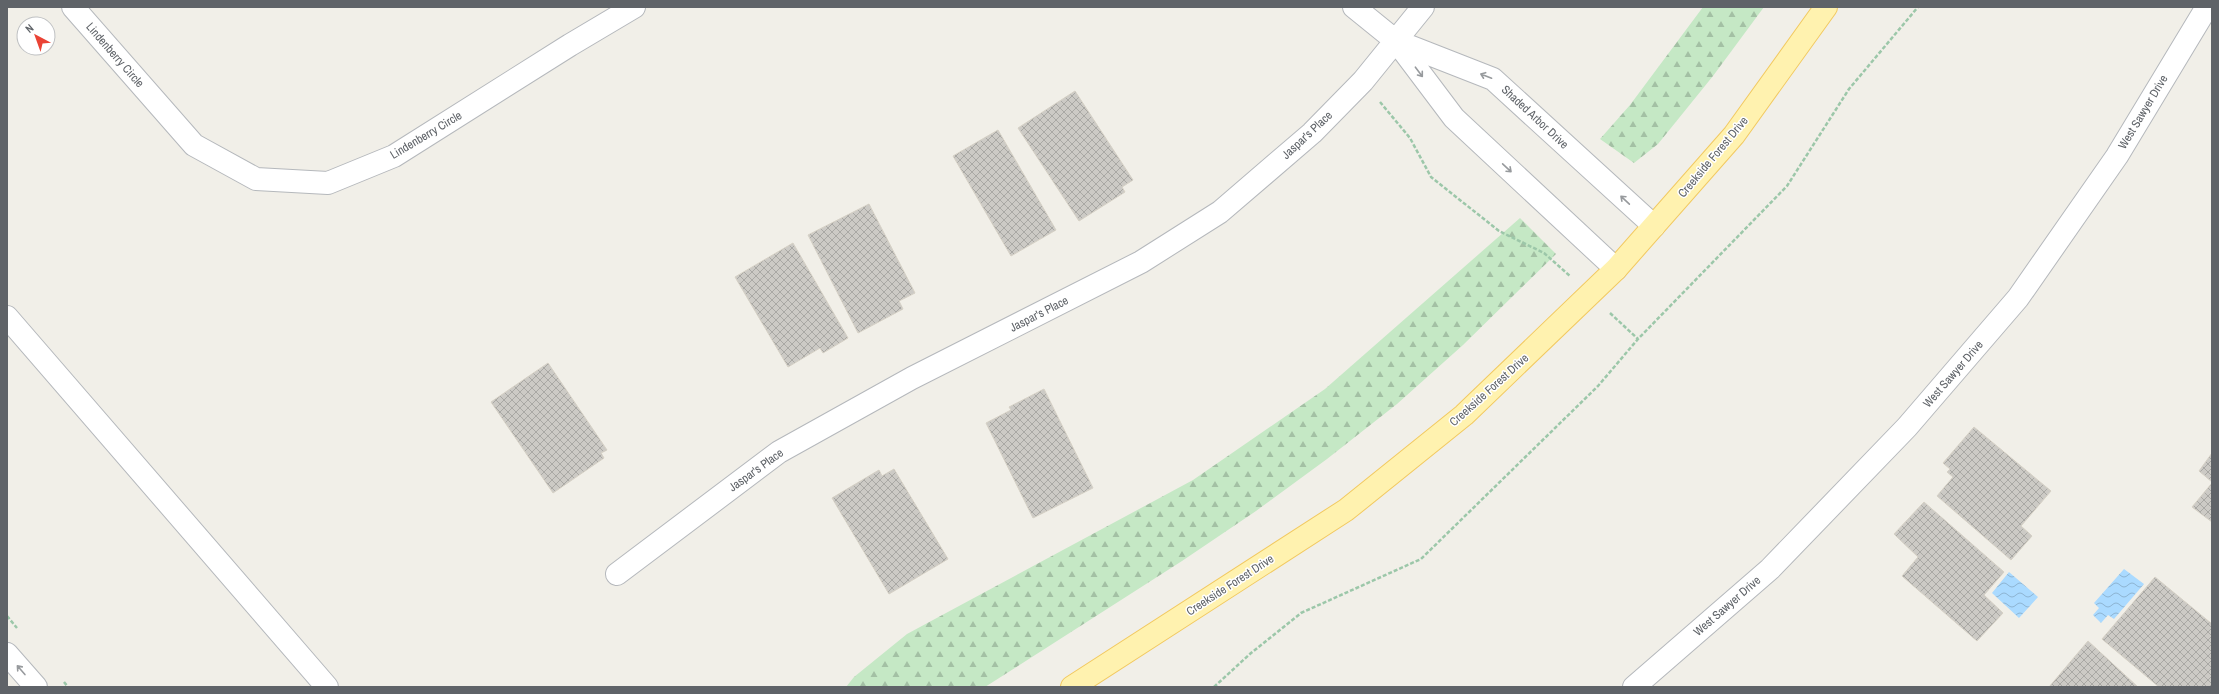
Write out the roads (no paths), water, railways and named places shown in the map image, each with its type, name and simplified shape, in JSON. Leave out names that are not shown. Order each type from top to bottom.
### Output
[{"type":"main road","name":"Creekside Forest Drive","points":[[1072,687],[1346,510],[1464,414],[1616,269],[1734,135],[1826,7]]},
{"type":"street","name":"Lindenberry Circle","points":[[73,7],[194,145],[256,179],[328,183],[394,156],[570,44],[634,7]]},
{"type":"street","name":"Shaded Arbor Drive","points":[[1354,7],[1396,41],[1454,118],[1616,269]]},
{"type":"street","name":"Jaspar's Place","points":[[617,574],[779,452],[912,378],[1141,262],[1220,212],[1312,133],[1363,81],[1423,7]]},
{"type":"street","name":"West Sawyer Drive","points":[[1634,687],[1770,569],[1907,427],[2018,298],[2117,156],[2207,7]]},
{"type":"street","name":"Shaded Arbor Drive","points":[[1396,41],[1493,79],[1654,226]]},
{"type":"street","points":[[8,319],[327,687]]},
{"type":"street","points":[[7,654],[36,687]]},
{"type":"water","points":[[2124,569],[2144,584],[2114,619],[2108,615],[2101,623],[2093,615],[2099,608],[2094,603]]},
{"type":"water","points":[[2009,572],[2038,597],[2019,618],[1992,593]]}]
